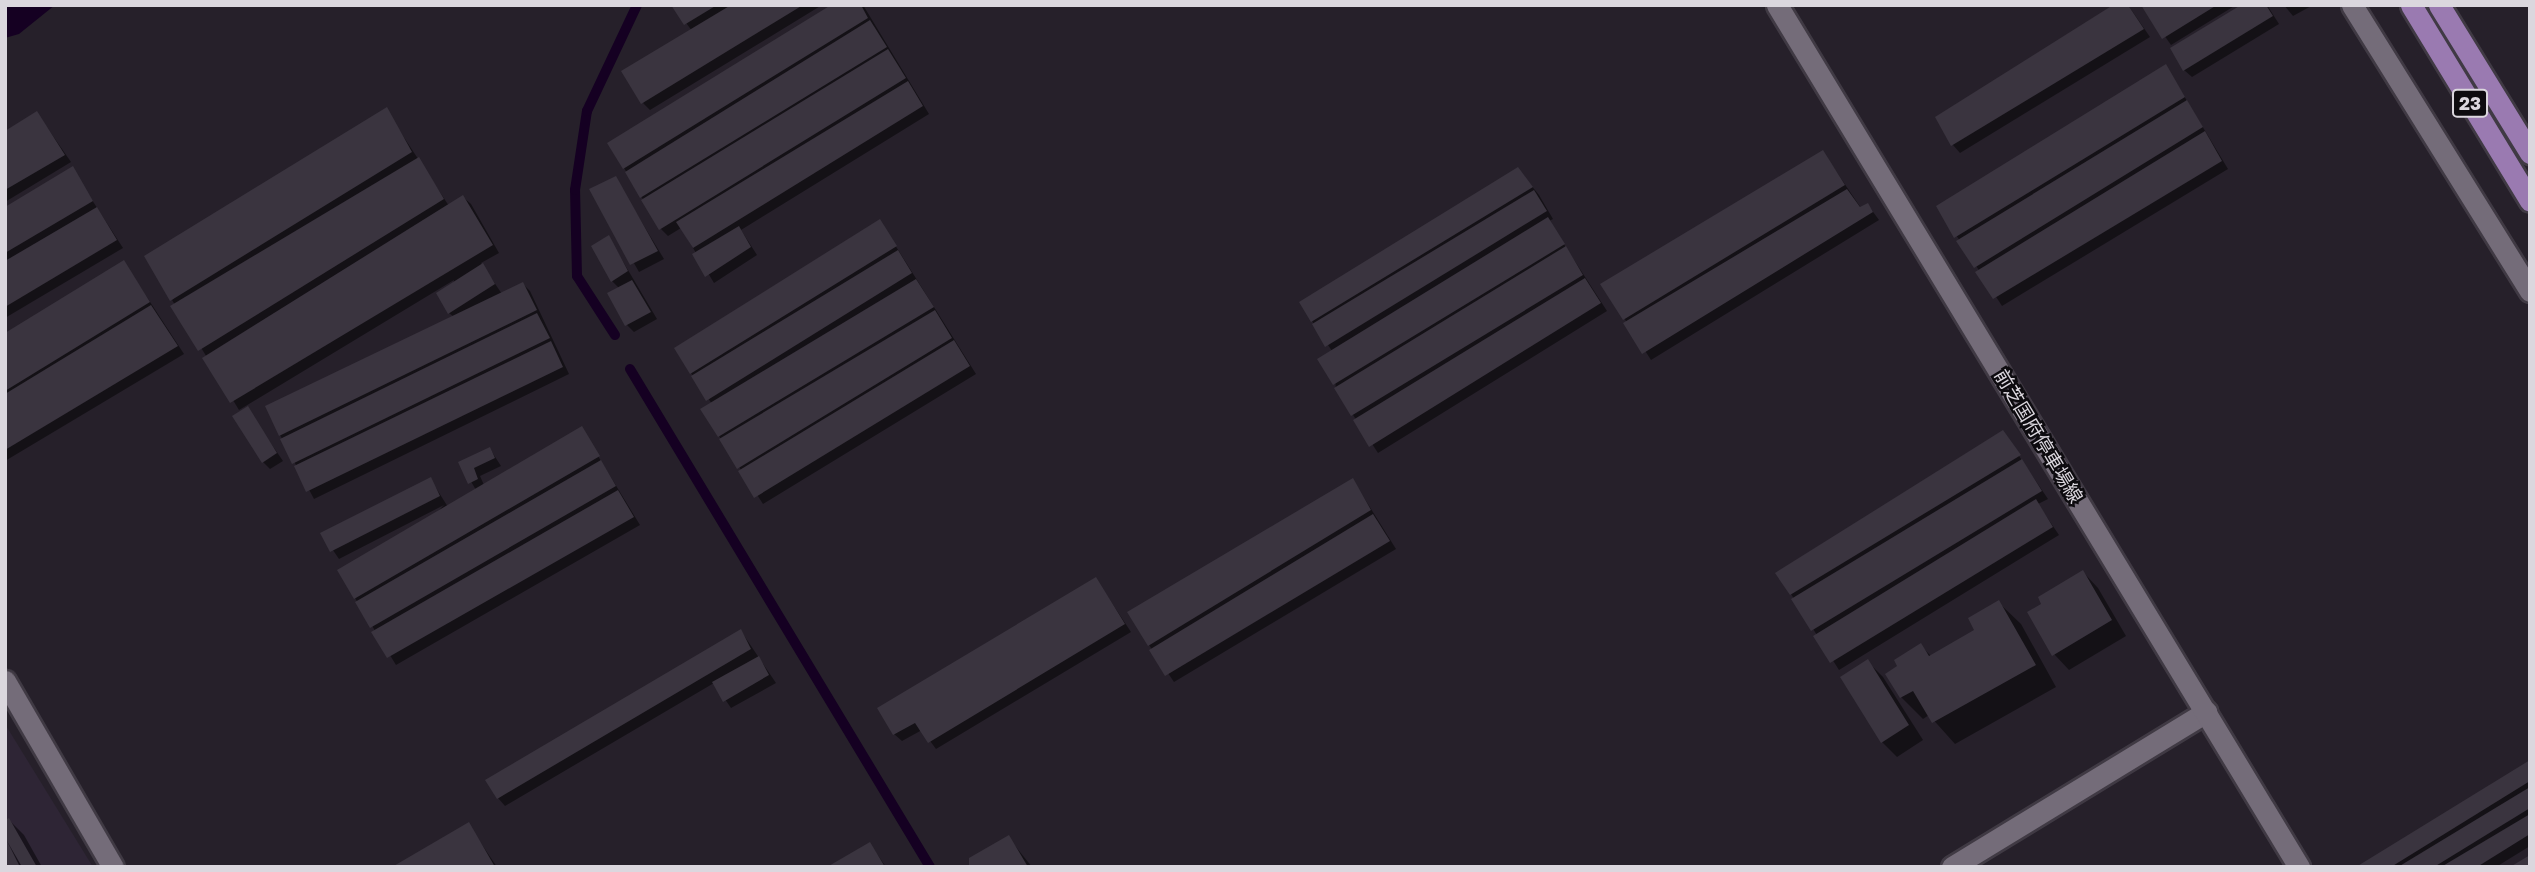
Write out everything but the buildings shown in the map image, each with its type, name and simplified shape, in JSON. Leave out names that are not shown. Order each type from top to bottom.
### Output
[{"type":"highway","name":"23","points":[[2411,5],[2530,201]]},
{"type":"highway","name":"23","points":[[2439,5],[2530,153]]},
{"type":"main road","name":"前芝国府停車場線","points":[[1777,5],[2299,867]]},
{"type":"main road","points":[[2352,5],[2530,290]]},
{"type":"main road","points":[[5,681],[113,867]]},
{"type":"main road","points":[[1952,867],[2206,712]]},
{"type":"shaded area","points":[[5,5],[55,5],[19,34],[5,38]]},
{"type":"shaded area","points":[[5,724],[93,867],[5,867]]},
{"type":"waterway","points":[[615,335],[577,276],[575,190],[587,111],[637,5]]},
{"type":"waterway","points":[[630,369],[930,867]]}]
